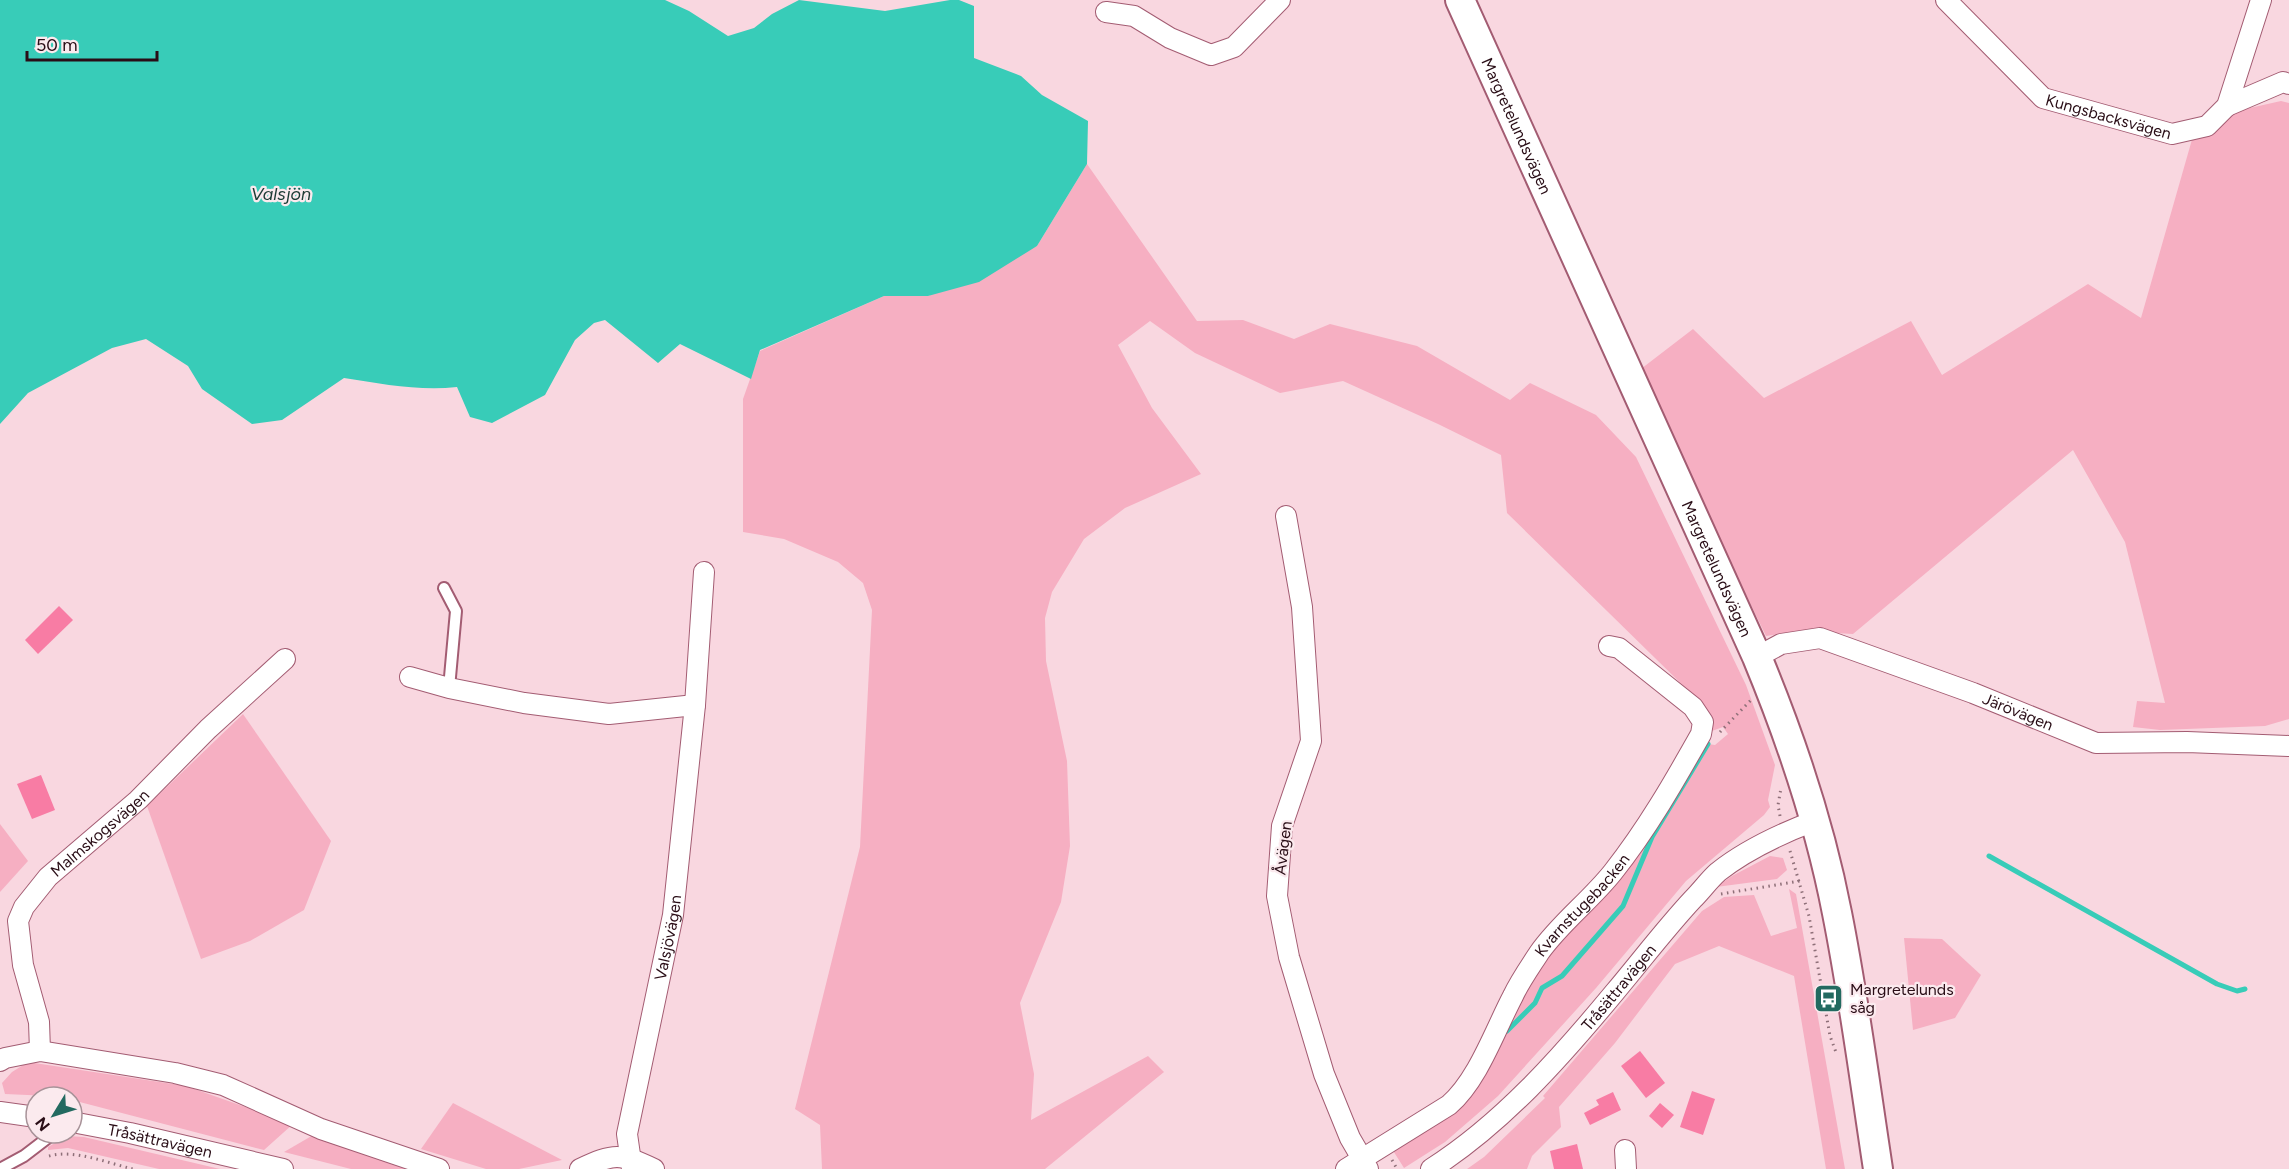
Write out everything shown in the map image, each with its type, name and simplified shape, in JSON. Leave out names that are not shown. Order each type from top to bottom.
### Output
[{"type":"street","points":[[1106,12],[1134,16],[1170,38],[1211,55],[1234,47],[1280,0]]},
{"type":"street","name":"Margretelundsvägen","points":[[1460,0],[1757,657],[1785,724],[1815,821],[1837,911],[1878,1169]]},
{"type":"street","name":"Kungsbacksvägen","points":[[1946,0],[2043,98],[2172,134],[2206,126],[2227,106],[2261,0]]},
{"type":"street","points":[[2227,106],[2283,82],[2289,84]]},
{"type":"street","name":"Åvägen","points":[[1286,516],[1302,608],[1311,741],[1282,826],[1277,896],[1289,957],[1324,1074],[1359,1166]]},
{"type":"street","name":"Valsjövägen","points":[[631,1163],[627,1134],[673,915],[695,705],[704,572]]},
{"type":"street","name":"Järövägen","points":[[1757,657],[1781,644],[1820,638],[1973,693],[2096,743],[2187,742],[2289,746]]},
{"type":"street","points":[[1609,646],[1619,648],[1693,708],[1703,722],[1701,734]]},
{"type":"street","name":"Malmskogsvägen","points":[[40,1051],[39,1022],[23,965],[18,921],[24,907],[48,877],[138,800],[208,729],[285,659]]},
{"type":"street","points":[[410,677],[449,688],[524,703],[609,714],[695,705]]},
{"type":"street","name":"Kvarnstugebacken","points":[[1359,1166],[1449,1105],[1460,1094],[1476,1070],[1515,993],[1542,950],[1634,846],[1701,734]]},
{"type":"street","name":"Tråsättravägen","points":[[1431,1169],[1477,1136],[1532,1085],[1614,994],[1665,929],[1717,873],[1749,850],[1815,821]]},
{"type":"street","points":[[0,1061],[40,1051],[175,1073],[223,1085],[331,1133],[439,1169]]},
{"type":"street","points":[[0,1112],[24,1115]]},
{"type":"street","name":"Tråsättravägen","points":[[84,1124],[284,1169]]},
{"type":"street","points":[[580,1169],[607,1158],[620,1156],[631,1163],[654,1169]]},
{"type":"lane","points":[[444,588],[456,611],[449,688]]},
{"type":"lane","points":[[0,1169],[38,1145]]},
{"type":"path","points":[[1701,734],[1709,739],[1719,733],[1758,692]]},
{"type":"path","points":[[1783,784],[1778,795],[1778,805],[1806,906],[1830,1036],[1837,1056]]},
{"type":"path","points":[[43,1157],[58,1154],[76,1155],[133,1169]]},
{"type":"shaded area","points":[[2281,101],[2289,103],[2289,719],[2265,726],[2160,730],[2133,727],[2137,701],[2165,703],[2125,542],[2073,450],[1853,634],[1801,631],[1766,636],[1637,372],[1693,329],[1764,398],[1911,321],[1942,375],[2088,284],[2141,318],[2193,136],[2223,114]]},
{"type":"shaded area","points":[[1087,164],[1197,321],[1243,320],[1294,339],[1330,324],[1417,346],[1510,400],[1530,383],[1596,415],[1636,457],[1746,685],[1775,765],[1768,800],[1770,807],[1764,815],[1686,881],[1596,988],[1498,1096],[1445,1142],[1404,1168],[1392,1149],[1452,1111],[1511,1009],[1701,743],[1715,745],[1728,734],[1723,727],[1709,732],[1703,705],[1507,513],[1501,455],[1343,381],[1280,393],[1195,353],[1150,321],[1118,345],[1152,408],[1201,474],[1125,508],[1084,539],[1052,592],[1045,618],[1046,661],[1067,761],[1070,846],[1061,902],[1020,1003],[1034,1074],[1031,1120],[1148,1056],[1164,1072],[1045,1169],[822,1169],[820,1125],[795,1109],[860,847],[872,610],[863,583],[838,562],[784,539],[743,532],[743,399],[760,351],[884,296],[928,296],[1037,246]]},
{"type":"shaded area","points":[[243,714],[331,841],[304,910],[250,941],[201,959],[147,806]]},
{"type":"shaded area","points":[[0,824],[28,861],[0,892]]},
{"type":"shaded area","points":[[1770,856],[1783,858],[1787,870],[1777,879],[1716,887],[1732,876]]},
{"type":"shaded area","points":[[1789,889],[1796,894],[1845,1169],[1826,1169],[1794,976],[1719,946],[1675,964],[1615,1043],[1559,1107],[1561,1127],[1532,1156],[1527,1169],[1467,1169],[1484,1157],[1545,1098],[1543,1096],[1702,911],[1724,897],[1754,895],[1771,936],[1797,928]]},
{"type":"shaded area","points":[[1904,938],[1942,939],[1981,975],[1955,1018],[1913,1030]]},
{"type":"shaded area","points":[[28,1062],[186,1086],[293,1124],[264,1150],[84,1103],[84,1085],[24,1085],[24,1095],[5,1094],[2,1083],[12,1072]]},
{"type":"shaded area","points":[[453,1103],[562,1160],[519,1169],[486,1169],[421,1149]]},
{"type":"shaded area","points":[[315,1134],[426,1169],[351,1169],[284,1152]]},
{"type":"shaded area","points":[[84,1137],[220,1169],[159,1169],[68,1148],[48,1150],[51,1145],[84,1145]]},
{"type":"water","name":"Valsjön","points":[[0,0],[665,0],[689,11],[728,36],[754,28],[772,14],[799,0],[885,11],[959,0],[974,6],[974,58],[1021,76],[1042,95],[1088,121],[1087,164],[1037,246],[979,282],[928,296],[884,296],[760,350],[751,379],[680,344],[658,363],[605,320],[594,323],[575,340],[545,395],[492,423],[470,417],[457,387],[386,385],[344,378],[282,420],[252,424],[202,389],[188,366],[146,339],[112,348],[28,393],[0,424]]},
{"type":"building","points":[[59,606],[73,620],[38,654],[25,640]]},
{"type":"building","points":[[41,775],[55,810],[32,819],[17,784]]},
{"type":"building","points":[[1640,1051],[1665,1083],[1646,1098],[1621,1066]]},
{"type":"building","points":[[1692,1091],[1715,1099],[1703,1135],[1680,1127]]},
{"type":"building","points":[[1613,1092],[1621,1110],[1590,1125],[1584,1113],[1599,1105],[1596,1100]]},
{"type":"building","points":[[1660,1103],[1674,1115],[1662,1128],[1649,1116]]},
{"type":"building","points":[[1577,1144],[1583,1169],[1554,1169],[1550,1151]]},
{"type":"waterway","points":[[1507,1031],[1535,1003],[1542,988],[1562,976],[1623,906],[1652,837],[1708,744]]},
{"type":"waterway","points":[[1989,856],[2217,984],[2237,991],[2245,989]]},
{"type":"place","name":"Margretelunds såg","points":[[1829,998]]}]
